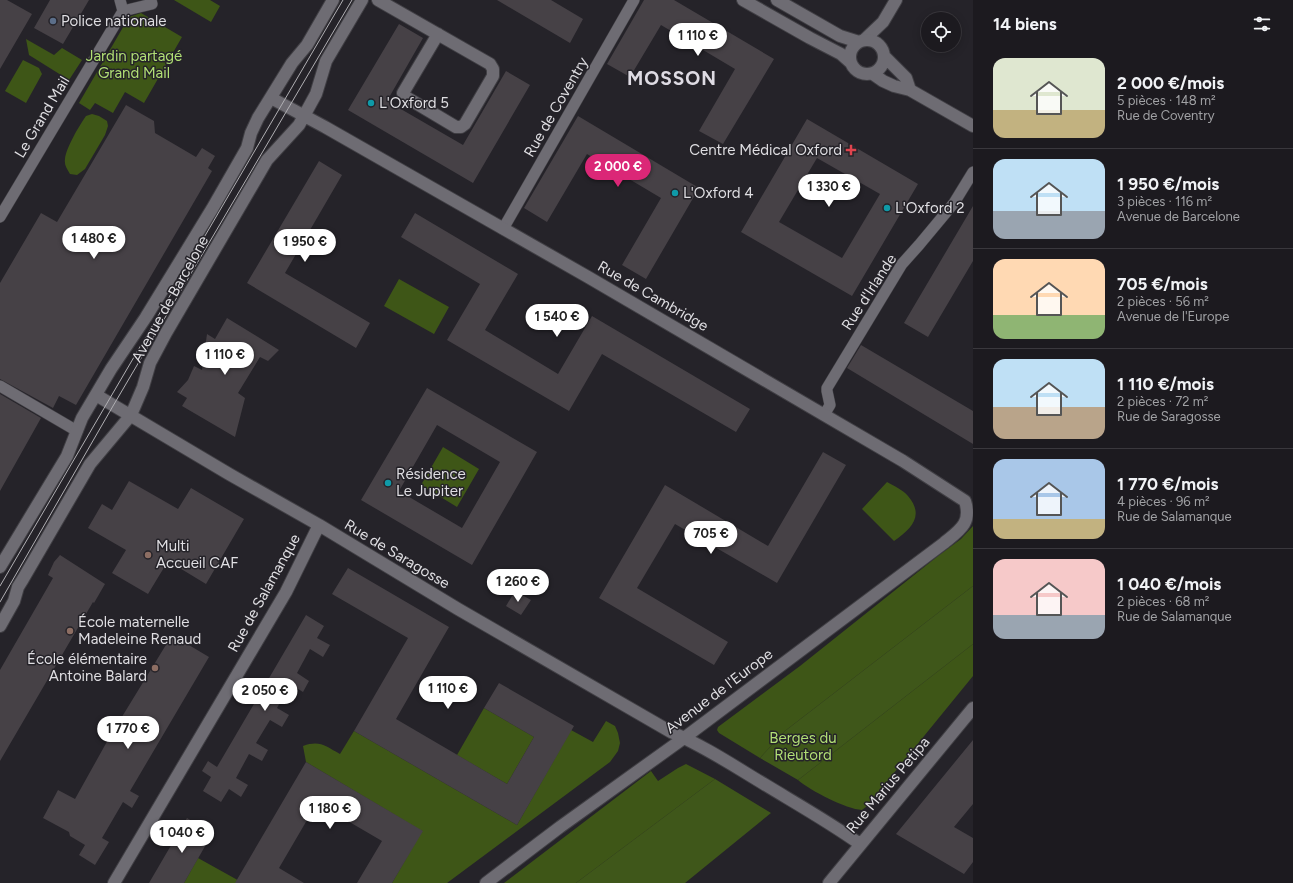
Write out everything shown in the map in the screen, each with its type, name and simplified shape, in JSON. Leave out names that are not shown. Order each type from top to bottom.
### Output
[{"type":"street","points":[[120,0],[123,11],[152,4],[151,0]]},
{"type":"street","name":"Avenue de Barcelone","points":[[0,567],[67,456],[82,418],[111,369],[146,317],[212,209],[246,148],[258,118],[292,63],[307,46],[333,0]]},
{"type":"street","name":"Avenue de Barcelone","points":[[0,626],[14,601],[18,587],[90,464],[131,416],[143,387],[150,363],[267,160],[285,142],[305,116],[316,94],[326,61],[362,0]]},
{"type":"street","points":[[378,0],[438,34],[490,64],[493,69],[493,76],[465,124],[461,127],[456,127],[404,96],[403,92],[438,34]]},
{"type":"street","name":"Rue de Coventry","points":[[503,229],[634,0]]},
{"type":"street","points":[[743,0],[841,54],[859,73],[873,74],[894,86],[910,90],[973,126]]},
{"type":"street","points":[[777,0],[840,36],[862,41],[870,40],[876,42],[880,46],[884,56],[906,78],[910,90]]},
{"type":"street","points":[[850,62],[849,56],[854,45],[862,41],[883,22],[896,0]]},
{"type":"street","name":"Le Grand Mail","points":[[0,217],[123,11]]},
{"type":"street","points":[[873,74],[882,67],[884,56]]},
{"type":"street","points":[[271,98],[305,116]]},
{"type":"street","name":"Rue de Cambridge","points":[[305,116],[903,461],[965,501],[968,511],[966,519]]},
{"type":"street","name":"Rue d'Irlande","points":[[824,415],[830,405],[826,391],[827,388],[902,264],[954,203],[973,172]]},
{"type":"street","points":[[0,386],[77,431]]},
{"type":"street","name":"Rue de Saragosse","points":[[96,395],[229,474],[319,525],[458,609],[671,732],[736,767],[834,826],[860,844]]},
{"type":"street","name":"Avenue de l'Europe","points":[[486,883],[560,827],[684,738],[944,543],[960,530],[966,519]]},
{"type":"street","name":"Rue de Salamanque","points":[[114,883],[286,592],[319,525]]},
{"type":"street","name":"Rue Marius Petipa","points":[[829,883],[973,708]]},
{"type":"green space","points":[[174,0],[210,0],[220,6],[211,22]]},
{"type":"green space","name":"Jardin partagé Grand Mail","points":[[141,13],[182,37],[144,103],[125,92],[113,113],[95,103],[90,110],[79,103],[129,17]]},
{"type":"green space","points":[[26,39],[54,55],[62,48],[82,60],[69,80],[29,55]]},
{"type":"green space","points":[[23,60],[39,68],[42,74],[26,103],[5,91]]},
{"type":"green space","points":[[92,114],[107,121],[108,126],[105,135],[85,169],[77,175],[70,174],[66,167],[65,159],[70,143],[86,116]]},
{"type":"green space","points":[[399,279],[449,307],[434,334],[384,306]]},
{"type":"green space","points":[[443,447],[479,469],[457,507],[421,485]]},
{"type":"green space","points":[[887,482],[908,496],[913,503],[916,516],[914,522],[906,532],[894,541],[862,509]]},
{"type":"green space","points":[[973,526],[973,586],[785,731],[760,758],[719,733],[717,730],[718,727],[800,666],[961,539]]},
{"type":"green space","name":"Berges du Rieutord","points":[[973,586],[973,644],[798,780],[760,758],[785,731]]},
{"type":"green space","points":[[973,644],[973,676],[867,806],[862,810],[855,809],[829,799],[798,780]]},
{"type":"green space","points":[[484,708],[534,737],[507,784],[457,755]]},
{"type":"green space","points":[[606,721],[615,726],[620,743],[618,751],[610,762],[447,883],[392,883],[422,831],[306,762],[303,746],[318,744],[326,746],[340,754],[354,731],[517,825],[571,730],[593,742]]},
{"type":"green space","points":[[686,764],[715,779],[576,883],[504,883],[651,771],[658,781]]},
{"type":"green space","name":"Berges du Rieutord","points":[[715,779],[771,813],[685,883],[576,883]]},
{"type":"green space","points":[[198,858],[243,883],[184,883]]},
{"type":"building","points":[[0,0],[7,0],[32,14],[0,69]]},
{"type":"building","points":[[50,0],[89,0],[63,44],[34,28]]},
{"type":"building","points":[[497,0],[551,0],[583,19],[570,43]]},
{"type":"building","points":[[644,0],[674,0],[774,59],[723,144],[699,131],[735,69],[661,25],[630,77],[607,64]]},
{"type":"building","name":"L'Oxford 5","points":[[399,24],[423,38],[387,101],[463,145],[506,71],[530,85],[473,183],[348,110]]},
{"type":"building","points":[[126,105],[154,121],[155,133],[196,157],[202,148],[215,156],[208,168],[212,171],[76,405],[59,396],[53,408],[0,379],[0,283],[41,213],[57,222]]},
{"type":"building","name":"L'Oxford 4","points":[[578,116],[699,188],[646,279],[622,265],[661,198],[587,154],[547,222],[524,208]]},
{"type":"building","name":"L'Oxford 2","points":[[807,119],[918,184],[852,296],[741,232]],"holes":[[[817,158],[880,194],[842,258],[779,222]]]},
{"type":"building","points":[[319,161],[342,175],[285,273],[370,323],[356,348],[247,283]]},
{"type":"building","points":[[973,206],[973,261],[928,337],[904,323]]},
{"type":"building","points":[[415,213],[518,274],[485,330],[558,374],[592,316],[750,409],[736,432],[602,354],[569,411],[447,340],[480,284],[401,237]]},
{"type":"building","points":[[227,318],[279,350],[268,361],[260,357],[238,393],[245,398],[235,437],[182,406],[187,398],[177,392],[188,380],[194,366],[202,370],[207,334],[215,339]]},
{"type":"building","points":[[861,345],[973,411],[973,444],[847,368]]},
{"type":"building","name":"Résidence Le Jupiter","points":[[427,388],[537,452],[472,565],[361,500]],"holes":[[[437,425],[500,462],[462,528],[399,491]]]},
{"type":"building","points":[[0,394],[41,418],[0,491]]},
{"type":"building","points":[[823,452],[846,465],[777,583],[675,524],[637,588],[728,642],[714,665],[599,598],[665,485],[768,546]]},
{"type":"building","points":[[129,481],[178,509],[191,488],[244,519],[206,584],[168,561],[148,594],[112,573],[126,550],[88,528],[102,504],[112,510]]},
{"type":"building","points":[[60,555],[105,584],[0,761],[0,670],[53,578],[48,575],[54,562]]},
{"type":"building","points":[[348,568],[449,627],[396,719],[507,784],[534,737],[484,708],[499,683],[574,726],[517,825],[354,731],[408,638],[332,594]]},
{"type":"building","points":[[515,591],[531,600],[521,615],[506,606]]},
{"type":"building","points":[[306,615],[324,626],[317,638],[330,645],[323,657],[310,649],[297,673],[309,681],[303,692],[290,684],[277,708],[289,715],[282,727],[270,720],[256,743],[268,750],[262,761],[249,754],[236,778],[248,785],[241,797],[229,789],[221,802],[203,791],[211,777],[202,771],[208,761],[217,767]]},
{"type":"building","points":[[172,635],[209,657],[130,791],[139,796],[132,808],[123,802],[102,838],[109,842],[95,865],[79,855],[85,845],[70,836],[69,832],[43,818],[58,790],[75,799],[109,738]]},
{"type":"building","points":[[973,740],[973,804],[954,827],[973,838],[973,862],[964,874],[896,834]]},
{"type":"building","points":[[306,762],[423,831],[392,883],[357,883],[382,841],[317,803],[279,868],[304,883],[235,883]]},
{"type":"building","points":[[187,818],[212,834],[184,883],[149,883]]},
{"type":"tram line","points":[[0,586],[343,0]]},
{"type":"tram line","points":[[0,602],[113,406],[352,0]]},
{"type":"place","name":"Police nationale","points":[[53,21]]},
{"type":"place","name":"L'Oxford 5","points":[[371,103]]},
{"type":"place","name":"Centre Médical Oxford","points":[[851,150]]},
{"type":"place","name":"L'Oxford 4","points":[[675,193]]},
{"type":"place","name":"L'Oxford 2","points":[[887,208]]},
{"type":"place","name":"Résidence Le Jupiter","points":[[388,483]]},
{"type":"place","name":"Multi Accueil CAF","points":[[148,555]]},
{"type":"place","name":"École maternelle Madeleine Renaud","points":[[70,631]]},
{"type":"place","name":"École élémentaire Antoine Balard","points":[[155,668]]},
{"type":"district","name":"MOSSON","points":[[672,78]]}]
